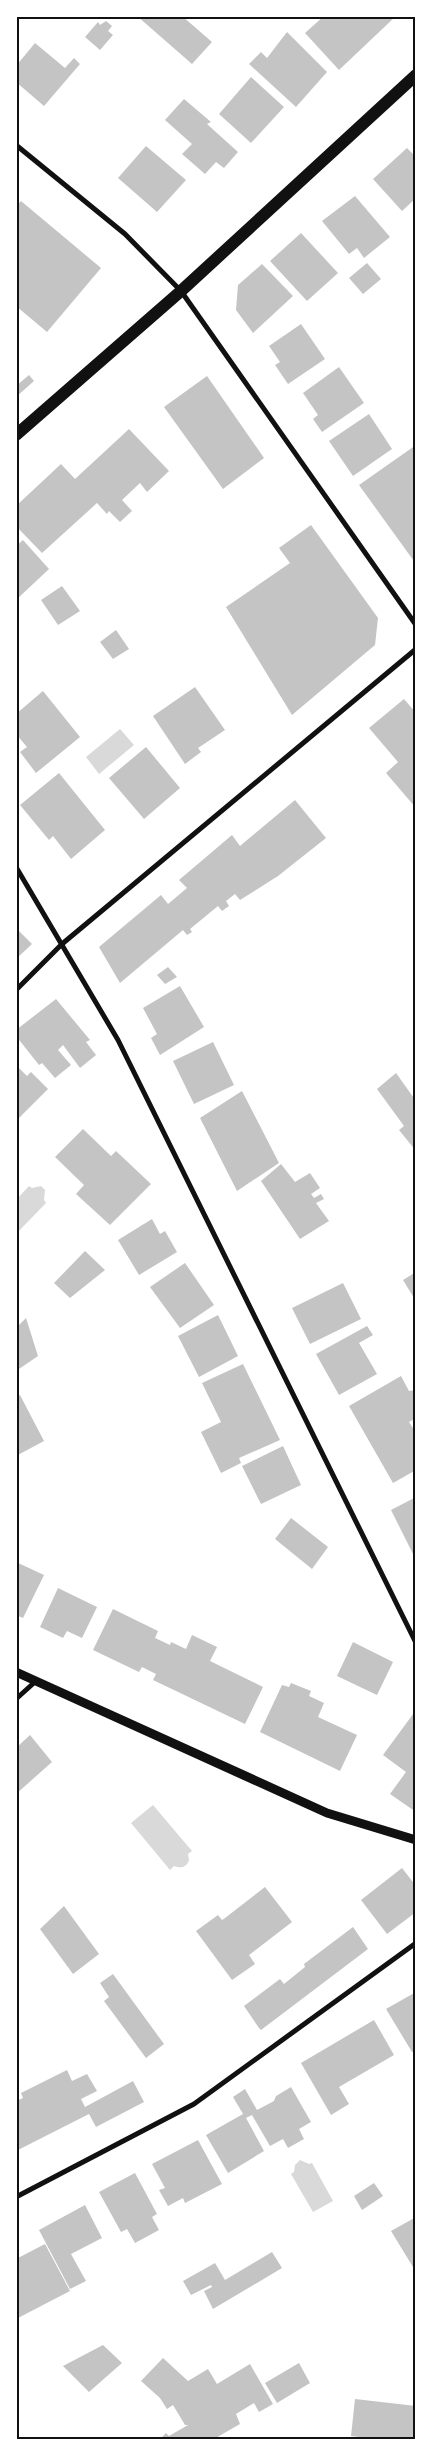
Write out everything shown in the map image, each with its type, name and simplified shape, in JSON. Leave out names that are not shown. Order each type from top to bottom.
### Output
[{"type":"main road","points":[[16,435],[181,291],[416,75]]},
{"type":"street","points":[[16,145],[125,234],[181,291],[416,625]]},
{"type":"street","points":[[16,990],[62,944],[416,649]]},
{"type":"street","points":[[16,867],[118,1040],[416,1643]]},
{"type":"street","points":[[16,1672],[327,1812],[416,1840]]},
{"type":"street","points":[[16,1699],[36,1681]]},
{"type":"street","points":[[16,2197],[194,2104],[416,1944]]},
{"type":"shaded area","points":[[120,729],[134,745],[99,774],[86,757]]},
{"type":"shaded area","points":[[29,1186],[32,1188],[41,1186],[45,1190],[44,1200],[46,1203],[16,1234],[16,1200]]},
{"type":"shaded area","points":[[153,1805],[192,1851],[188,1854],[189,1860],[187,1864],[183,1867],[174,1866],[170,1870],[131,1823]]},
{"type":"shaded area","points":[[300,2160],[309,2164],[312,2163],[333,2201],[313,2212],[291,2174],[294,2172],[295,2165]]},
{"type":"building","points":[[137,16],[182,16],[212,42],[192,64]]},
{"type":"building","points":[[324,16],[396,16],[339,70],[305,33]]},
{"type":"building","points":[[106,21],[112,26],[108,31],[113,35],[100,50],[85,37],[98,22],[100,25]]},
{"type":"building","points":[[287,32],[327,72],[296,107],[249,64],[261,52],[267,58]]},
{"type":"building","points":[[35,43],[65,68],[74,58],[80,64],[44,106],[16,82],[16,66]]},
{"type":"building","points":[[251,77],[284,107],[251,143],[219,114]]},
{"type":"building","points":[[184,99],[211,122],[207,124],[238,152],[224,168],[216,162],[205,174],[182,154],[192,144],[165,120]]},
{"type":"building","points":[[146,146],[186,180],[157,212],[118,178]]},
{"type":"building","points":[[407,148],[416,157],[416,198],[402,211],[373,179]]},
{"type":"building","points":[[355,196],[390,237],[364,258],[357,248],[349,254],[322,221]]},
{"type":"building","points":[[21,201],[101,268],[47,332],[16,306],[16,206]]},
{"type":"building","points":[[301,233],[338,273],[307,301],[270,261]]},
{"type":"building","points":[[367,263],[381,279],[363,294],[349,278]]},
{"type":"building","points":[[262,264],[293,296],[253,333],[236,310],[238,285]]},
{"type":"building","points":[[301,324],[325,359],[288,384],[275,365],[280,362],[269,346]]},
{"type":"building","points":[[339,367],[364,403],[322,432],[313,419],[318,415],[303,393]]},
{"type":"building","points":[[29,375],[34,381],[16,397],[16,386]]},
{"type":"building","points":[[207,376],[264,458],[223,489],[164,407]]},
{"type":"building","points":[[369,414],[392,449],[353,476],[329,441]]},
{"type":"building","points":[[129,429],[169,471],[147,492],[140,483],[122,500],[132,511],[120,522],[109,511],[107,514],[97,503],[42,553],[16,526],[16,506],[61,464],[75,479]]},
{"type":"building","points":[[416,445],[416,564],[359,485]]},
{"type":"building","points":[[311,525],[378,618],[375,645],[292,715],[226,607],[290,563],[279,548]]},
{"type":"building","points":[[23,540],[49,569],[16,600],[16,546]]},
{"type":"building","points":[[62,586],[80,611],[58,625],[41,600]]},
{"type":"building","points":[[116,630],[129,649],[113,659],[100,642]]},
{"type":"building","points":[[195,687],[225,730],[198,748],[201,752],[185,764],[153,716]]},
{"type":"building","points":[[43,691],[80,737],[36,773],[20,752],[27,747],[16,734],[16,714]]},
{"type":"building","points":[[404,699],[416,713],[416,808],[386,773],[398,762],[369,728]]},
{"type":"building","points":[[146,747],[180,788],[144,819],[109,778]]},
{"type":"building","points":[[59,773],[105,830],[71,859],[53,836],[49,840],[20,805]]},
{"type":"building","points":[[295,800],[326,838],[278,876],[240,900],[235,894],[226,901],[229,906],[222,911],[218,906],[190,929],[192,932],[187,935],[183,930],[120,983],[99,947],[161,895],[168,904],[187,888],[179,880],[232,835],[240,846]]},
{"type":"building","points":[[16,928],[32,944],[16,959]]},
{"type":"building","points":[[168,967],[177,977],[165,984],[157,975]]},
{"type":"building","points":[[180,986],[204,1027],[160,1055],[151,1038],[157,1034],[143,1008]]},
{"type":"building","points":[[56,999],[90,1040],[86,1042],[96,1055],[80,1068],[63,1045],[58,1050],[71,1065],[55,1078],[42,1063],[39,1065],[16,1036],[16,1030]]},
{"type":"building","points":[[213,1042],[234,1085],[194,1104],[173,1061]]},
{"type":"building","points":[[16,1065],[27,1076],[31,1072],[48,1089],[16,1121]]},
{"type":"building","points":[[396,1073],[416,1101],[416,1151],[399,1130],[404,1126],[377,1089]]},
{"type":"building","points":[[242,1091],[279,1163],[237,1191],[200,1118]]},
{"type":"building","points":[[83,1129],[111,1156],[116,1151],[151,1184],[110,1225],[76,1194],[84,1185],[55,1157]]},
{"type":"building","points":[[281,1164],[295,1182],[310,1173],[320,1188],[311,1194],[314,1198],[321,1194],[324,1199],[316,1203],[329,1221],[300,1239],[261,1181]]},
{"type":"building","points":[[152,1219],[160,1234],[165,1231],[177,1252],[139,1275],[118,1240]]},
{"type":"building","points":[[85,1251],[105,1270],[70,1298],[54,1283]]},
{"type":"building","points":[[185,1263],[214,1305],[180,1328],[150,1287]]},
{"type":"building","points":[[416,1272],[416,1297],[414,1298],[403,1280]]},
{"type":"building","points":[[343,1283],[361,1319],[310,1344],[292,1308]]},
{"type":"building","points":[[218,1315],[238,1356],[199,1377],[178,1336]]},
{"type":"building","points":[[26,1318],[38,1356],[16,1371],[16,1328]]},
{"type":"building","points":[[367,1326],[373,1335],[359,1343],[377,1374],[339,1395],[316,1354]]},
{"type":"building","points":[[243,1364],[280,1440],[239,1458],[241,1463],[221,1473],[201,1432],[221,1422],[202,1383]]},
{"type":"building","points":[[401,1376],[409,1391],[416,1390],[416,1418],[409,1422],[416,1433],[416,1470],[393,1483],[349,1406]]},
{"type":"building","points":[[20,1395],[44,1441],[16,1456],[16,1397]]},
{"type":"building","points":[[283,1446],[301,1485],[261,1504],[242,1466]]},
{"type":"building","points":[[416,1497],[416,1555],[414,1556],[391,1510]]},
{"type":"building","points":[[291,1518],[328,1547],[312,1569],[275,1539]]},
{"type":"building","points":[[16,1562],[44,1575],[23,1618],[16,1615]]},
{"type":"building","points":[[58,1588],[97,1607],[82,1638],[67,1631],[63,1638],[40,1627]]},
{"type":"building","points":[[113,1609],[158,1631],[155,1638],[170,1645],[171,1642],[186,1649],[192,1635],[217,1647],[210,1661],[263,1687],[245,1724],[153,1680],[156,1674],[142,1667],[139,1672],[93,1650]]},
{"type":"building","points":[[353,1642],[393,1662],[377,1695],[337,1676]]},
{"type":"building","points":[[291,1683],[311,1691],[309,1696],[324,1703],[318,1717],[357,1735],[340,1771],[260,1732],[282,1685],[289,1687]]},
{"type":"building","points":[[416,1710],[416,1812],[390,1794],[406,1772],[383,1755]]},
{"type":"building","points":[[30,1735],[52,1762],[16,1794],[16,1748]]},
{"type":"building","points":[[402,1868],[416,1886],[416,1912],[387,1934],[361,1900]]},
{"type":"building","points":[[265,1887],[292,1922],[249,1955],[255,1964],[232,1980],[196,1931],[218,1915],[222,1920]]},
{"type":"building","points":[[64,1906],[99,1954],[73,1974],[40,1929]]},
{"type":"building","points":[[353,1927],[368,1949],[261,2030],[244,2006],[280,1979],[284,1984],[305,1967],[304,1964]]},
{"type":"building","points":[[113,1974],[164,2044],[146,2058],[104,2001],[109,1997],[100,1983]]},
{"type":"building","points":[[416,1992],[416,2050],[412,2052],[386,2009]]},
{"type":"building","points":[[374,2020],[394,2055],[339,2087],[349,2104],[331,2115],[301,2063]]},
{"type":"building","points":[[67,2070],[72,2081],[87,2074],[97,2091],[81,2099],[85,2107],[133,2081],[144,2102],[96,2127],[89,2114],[16,2151],[16,2101],[23,2098],[21,2093]]},
{"type":"building","points":[[291,2087],[311,2122],[299,2129],[304,2139],[288,2148],[283,2139],[270,2146],[252,2115],[246,2118],[264,2151],[228,2173],[206,2135],[243,2114],[233,2097],[245,2089],[257,2110],[274,2101],[276,2096]]},
{"type":"building","points":[[198,2140],[222,2184],[185,2203],[183,2198],[168,2206],[159,2190],[165,2188],[152,2164]]},
{"type":"building","points":[[135,2173],[157,2214],[152,2217],[159,2230],[135,2243],[127,2229],[121,2232],[99,2192]]},
{"type":"building","points":[[374,2183],[383,2196],[362,2210],[354,2196]]},
{"type":"building","points":[[85,2205],[102,2238],[71,2254],[86,2281],[70,2289],[39,2230]]},
{"type":"building","points":[[416,2217],[416,2272],[391,2231]]},
{"type":"building","points":[[45,2244],[70,2291],[18,2318],[16,2314],[16,2259]]},
{"type":"building","points":[[272,2252],[282,2268],[213,2309],[204,2291],[212,2287],[211,2285],[191,2295],[183,2281],[215,2263],[225,2280]]},
{"type":"building","points":[[103,2345],[122,2363],[89,2392],[63,2366]]},
{"type":"building","points":[[163,2358],[188,2381],[208,2369],[217,2384],[250,2364],[273,2404],[259,2412],[254,2403],[236,2414],[240,2424],[214,2439],[160,2439],[166,2433],[169,2436],[188,2425],[185,2425],[173,2405],[167,2409],[160,2398],[141,2381]]},
{"type":"building","points":[[299,2363],[310,2383],[277,2403],[265,2383]]},
{"type":"building","points":[[355,2399],[416,2406],[416,2439],[359,2439],[359,2437],[351,2436]]}]
